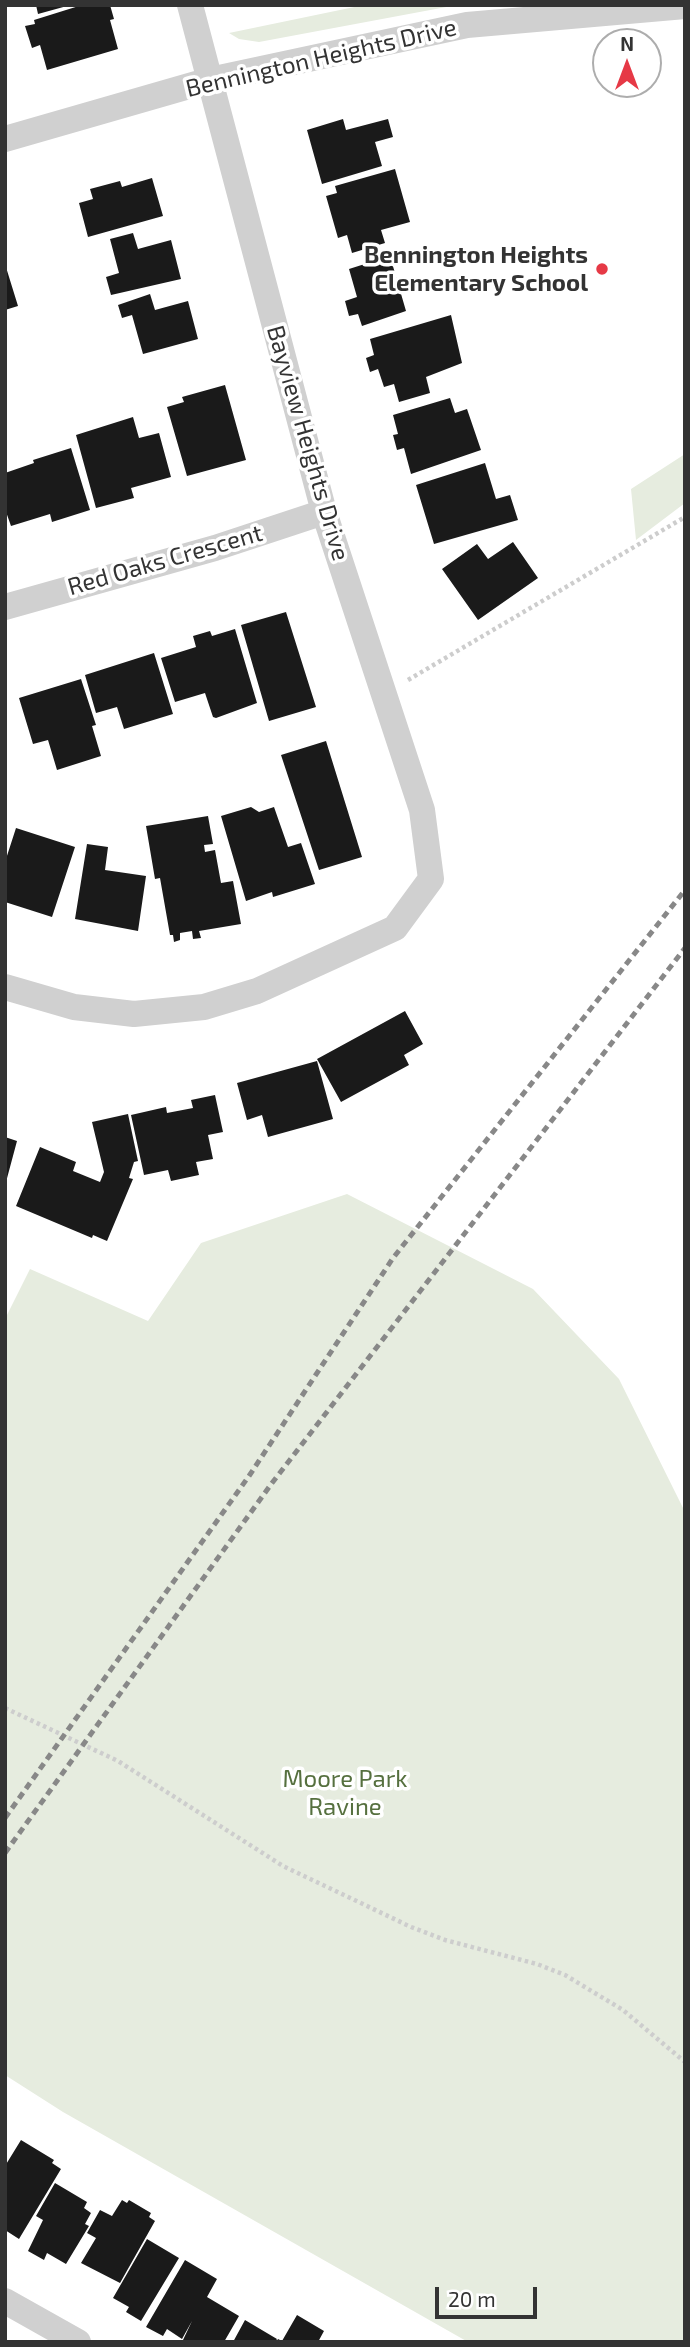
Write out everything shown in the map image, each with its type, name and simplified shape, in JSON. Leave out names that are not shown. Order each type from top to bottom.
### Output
[{"type":"street","name":"Bayview Heights Drive","points":[[5,987],[74,1007],[134,1014],[204,1007],[257,991],[395,928],[431,879],[422,810],[324,512],[190,5]]},
{"type":"street","name":"Bennington Heights Drive","points":[[5,139],[211,80],[467,25],[685,6]]},
{"type":"street","name":"Red Oaks Crescent","points":[[5,607],[215,548],[324,512]]},
{"type":"street","points":[[5,2301],[78,2342]]},
{"type":"path","points":[[383,690],[418,676],[685,517]]},
{"type":"path","points":[[5,1708],[118,1761],[283,1866],[445,1940],[537,1964],[565,1975],[623,2010],[685,2062]]},
{"type":"green space","points":[[364,5],[457,5],[259,42],[239,39],[229,33]]},
{"type":"green space","points":[[685,454],[685,503],[636,540],[631,489]]},
{"type":"green space","name":"Moore Park Ravine","points":[[347,1194],[533,1289],[619,1379],[685,1512],[685,2342],[468,2342],[63,2112],[5,2075],[5,1319],[30,1269],[148,1321],[201,1243]]},
{"type":"building","points":[[36,5],[67,5],[67,6],[38,14]]},
{"type":"building","points":[[82,5],[110,5],[114,19],[110,20],[118,49],[47,70],[40,45],[32,48],[25,26],[35,24],[34,20]]},
{"type":"building","points":[[343,119],[346,130],[388,119],[393,137],[375,142],[382,166],[322,184],[307,130]]},
{"type":"building","points":[[395,169],[410,222],[381,230],[385,243],[352,253],[347,235],[338,238],[326,196],[337,193],[335,186]]},
{"type":"building","points":[[152,178],[163,216],[88,237],[79,203],[93,199],[90,189],[120,181],[122,187]]},
{"type":"building","points":[[133,233],[138,249],[171,240],[181,279],[111,295],[106,277],[119,273],[110,239]]},
{"type":"building","points":[[390,256],[406,311],[362,326],[358,314],[349,316],[345,301],[357,297],[349,269]]},
{"type":"building","points":[[5,264],[18,306],[5,310]]},
{"type":"building","points":[[150,294],[155,310],[188,301],[198,339],[143,354],[132,315],[122,318],[118,305]]},
{"type":"building","points":[[451,315],[462,363],[426,377],[430,393],[399,402],[394,384],[384,387],[378,369],[370,372],[366,358],[374,355],[370,339]]},
{"type":"building","points":[[225,385],[246,460],[187,476],[167,407],[184,402],[182,397]]},
{"type":"building","points":[[450,398],[455,413],[467,409],[481,450],[411,474],[404,448],[397,450],[393,435],[398,434],[393,415]]},
{"type":"building","points":[[133,417],[139,438],[159,433],[171,477],[131,488],[134,498],[96,508],[76,435]]},
{"type":"building","points":[[71,448],[90,510],[52,522],[50,514],[11,526],[5,509],[5,473],[34,463],[33,460]]},
{"type":"building","points":[[485,463],[496,499],[510,495],[518,520],[434,544],[416,485]]},
{"type":"building","points":[[513,542],[538,578],[478,620],[442,569],[477,544],[488,559]]},
{"type":"building","points":[[286,612],[316,707],[269,721],[241,625]]},
{"type":"building","points":[[235,629],[257,703],[216,718],[213,717],[205,693],[175,702],[161,658],[196,647],[193,636],[210,631],[212,636]]},
{"type":"building","points":[[154,653],[173,714],[124,729],[117,707],[96,713],[85,675]]},
{"type":"building","points":[[81,679],[96,725],[92,726],[101,756],[57,770],[48,740],[33,744],[19,698]]},
{"type":"building","points":[[326,741],[362,857],[319,870],[281,755]]},
{"type":"building","points":[[251,807],[259,812],[274,807],[288,847],[301,843],[315,884],[273,897],[272,892],[246,901],[221,816]]},
{"type":"building","points":[[208,816],[213,844],[204,845],[205,852],[215,850],[221,883],[233,881],[241,924],[199,931],[201,938],[193,939],[192,931],[180,933],[180,940],[174,942],[173,935],[170,935],[160,878],[155,879],[146,826]]},
{"type":"building","points":[[16,828],[75,847],[52,917],[5,902],[5,862]]},
{"type":"building","points":[[87,844],[108,847],[105,870],[146,876],[138,931],[75,919]]},
{"type":"building","points":[[405,1011],[423,1044],[404,1055],[409,1065],[341,1102],[317,1059]]},
{"type":"building","points":[[317,1061],[333,1119],[268,1137],[262,1115],[247,1120],[237,1083]]},
{"type":"building","points":[[215,1095],[223,1132],[208,1135],[213,1159],[196,1162],[199,1175],[171,1181],[168,1170],[144,1175],[131,1115],[166,1107],[167,1113],[193,1108],[191,1100]]},
{"type":"building","points":[[128,1114],[138,1161],[134,1162],[129,1178],[133,1179],[107,1241],[93,1235],[92,1238],[16,1206],[40,1147],[76,1162],[73,1171],[100,1182],[104,1172],[92,1122]]},
{"type":"building","points":[[5,1137],[17,1141],[6,1182],[5,1182]]},
{"type":"building","points":[[21,2140],[54,2160],[52,2163],[61,2169],[19,2239],[5,2230],[5,2166]]},
{"type":"building","points":[[55,2183],[87,2202],[84,2208],[91,2213],[85,2224],[89,2226],[66,2264],[47,2253],[44,2260],[28,2251],[43,2220],[36,2216]]},
{"type":"building","points":[[122,2200],[127,2203],[129,2200],[151,2213],[149,2217],[155,2221],[120,2283],[81,2263],[96,2238],[87,2233],[100,2210],[112,2216]]},
{"type":"building","points":[[147,2239],[179,2258],[141,2321],[126,2312],[129,2307],[113,2298]]},
{"type":"building","points":[[185,2260],[217,2279],[207,2297],[239,2316],[224,2342],[183,2340],[192,2321],[182,2339],[167,2329],[163,2336],[146,2327]]},
{"type":"building","points":[[297,2315],[324,2331],[318,2342],[276,2342],[278,2339],[282,2341]]},
{"type":"building","points":[[245,2320],[277,2339],[275,2342],[233,2342]]},
{"type":"railway","points":[[5,1818],[249,1476],[393,1258],[685,890]]},
{"type":"railway","points":[[5,1853],[272,1483],[685,948]]},
{"type":"place","name":"Bennington Heights Elementary School","points":[[602,269]]}]
